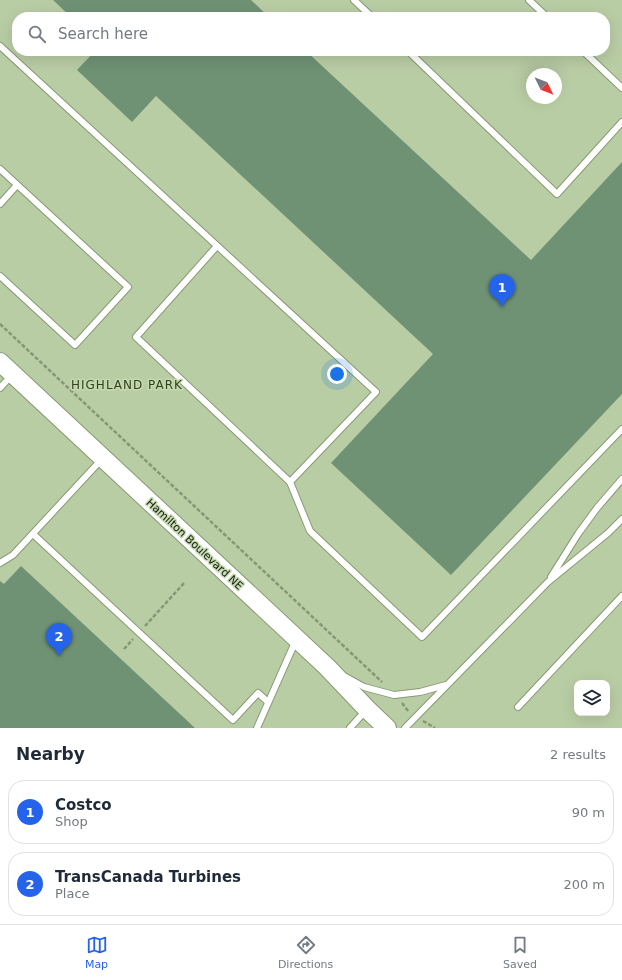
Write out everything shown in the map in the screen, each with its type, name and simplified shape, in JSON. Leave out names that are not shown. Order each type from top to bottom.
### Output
[{"type":"street","name":"Hamilton Boulevard NE","points":[[0,362],[327,667],[367,709],[388,728]]},
{"type":"lane","points":[[354,0],[367,12]]},
{"type":"lane","points":[[529,0],[542,12]]},
{"type":"lane","points":[[0,46],[376,392],[290,482]]},
{"type":"lane","points":[[413,56],[557,194],[622,122]]},
{"type":"lane","points":[[588,56],[622,88]]},
{"type":"lane","points":[[0,169],[128,287],[75,345],[0,276]]},
{"type":"lane","points":[[0,204],[18,185]]},
{"type":"lane","points":[[217,246],[136,337],[290,482],[310,531],[422,637],[622,429]]},
{"type":"lane","points":[[0,388],[13,374]]},
{"type":"lane","points":[[0,563],[13,555],[103,458]]},
{"type":"lane","points":[[548,582],[578,534],[597,508],[622,479]]},
{"type":"lane","points":[[405,728],[548,582],[608,533],[622,519]]},
{"type":"lane","points":[[33,534],[233,720],[258,693],[268,702]]},
{"type":"lane","points":[[518,707],[622,596]]},
{"type":"lane","points":[[257,728],[297,639]]},
{"type":"lane","points":[[327,667],[364,686],[394,695],[420,692],[448,685]]},
{"type":"lane","points":[[350,728],[367,709]]},
{"type":"path","points":[[0,324],[382,681],[409,712],[435,728]]},
{"type":"path","points":[[124,649],[185,582]]},
{"type":"building","points":[[53,0],[251,0],[264,12],[66,12]]},
{"type":"building","points":[[90,56],[311,56],[531,260],[622,162],[622,394],[451,575],[331,463],[433,354],[156,96],[132,122],[77,70]]},
{"type":"building","points":[[21,566],[195,728],[0,728],[0,581],[4,584]]},
{"type":"place","name":"Costco","points":[[502,307]]},
{"type":"place","name":"TransCanada Turbines","points":[[59,656]]},
{"type":"district","name":"HIGHLAND PARK","points":[[127,385]]}]
